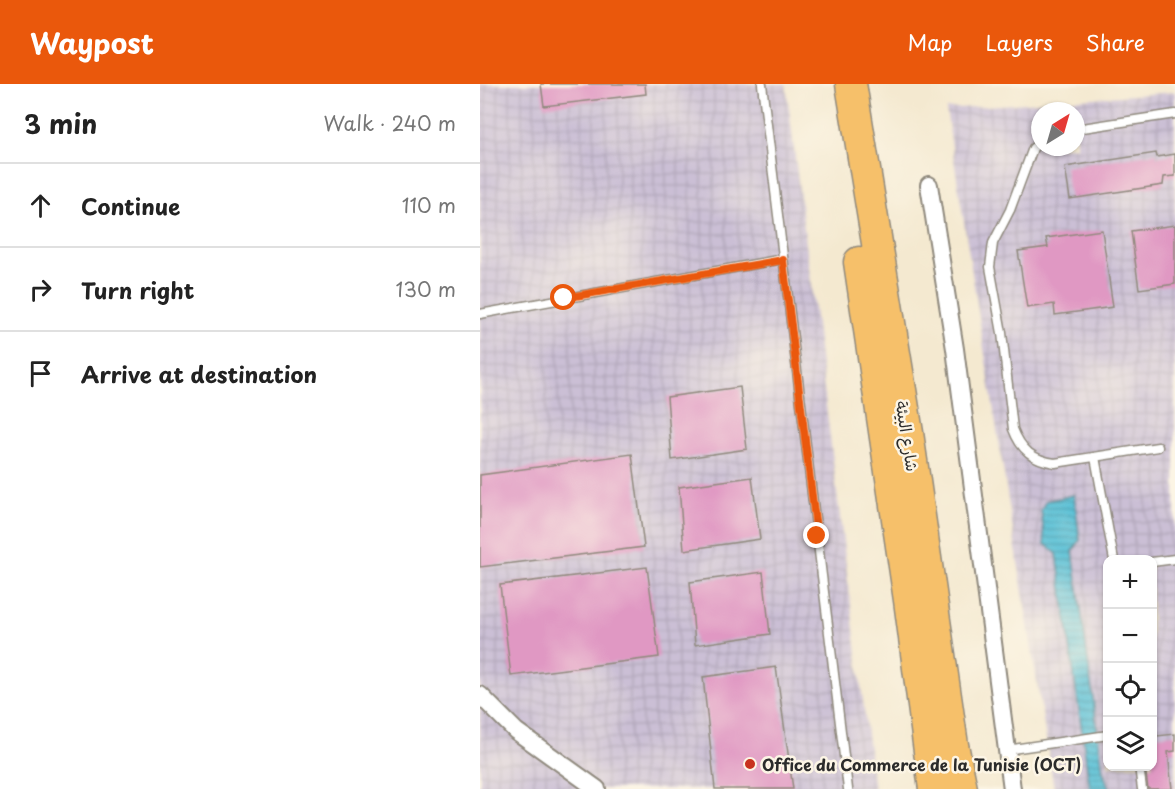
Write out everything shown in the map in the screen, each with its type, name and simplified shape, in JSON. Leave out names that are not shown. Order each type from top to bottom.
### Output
[{"type":"highway","name":"شارع البيئة","points":[[833,84],[904,565],[934,789]]},
{"type":"highway","name":"شارع البيئة","points":[[850,84],[910,444],[953,745],[962,789]]},
{"type":"street","points":[[929,185],[954,339],[1012,789]]},
{"type":"street","points":[[480,695],[516,731],[597,789]]},
{"type":"lane","points":[[762,84],[848,789]]},
{"type":"lane","points":[[1085,128],[1175,114]]},
{"type":"lane","points":[[1031,154],[1011,210],[993,243],[990,267],[1002,333],[1013,429],[1027,452],[1038,460],[1055,463],[1158,447]]},
{"type":"lane","points":[[480,314],[783,260]]},
{"type":"lane","points":[[1095,457],[1113,555]]},
{"type":"lane","points":[[1157,561],[1175,559]]},
{"type":"lane","points":[[1006,750],[1103,735]]},
{"type":"lane","points":[[1140,771],[1142,789]]},
{"type":"shaded area","points":[[480,84],[786,84],[874,789],[480,789]]},
{"type":"shaded area","points":[[1175,92],[1175,789],[1054,789],[946,109],[1031,103],[1031,156],[1085,156],[1085,102],[1040,102]]},
{"type":"water","points":[[1074,495],[1080,540],[1073,551],[1103,771],[1109,789],[1090,789],[1057,554],[1045,544],[1041,510],[1046,501]]},
{"type":"building","points":[[541,84],[645,84],[646,94],[544,106]]},
{"type":"building","points":[[1156,153],[1157,157],[1175,154],[1175,176],[1164,177],[1163,185],[1070,199],[1065,167]]},
{"type":"building","points":[[1175,225],[1175,284],[1139,289],[1131,231]]},
{"type":"building","points":[[1102,230],[1113,307],[1055,315],[1054,304],[1027,308],[1018,251],[1048,247],[1046,238]]},
{"type":"building","points":[[740,387],[747,449],[672,460],[667,397]]},
{"type":"building","points":[[632,454],[644,547],[480,567],[480,475]]},
{"type":"building","points":[[752,477],[760,539],[684,550],[679,487]]},
{"type":"building","points":[[647,567],[659,657],[511,676],[500,585]]},
{"type":"building","points":[[763,572],[770,634],[695,645],[690,582]]},
{"type":"building","points":[[776,667],[793,789],[715,789],[703,677]]},
{"type":"building","points":[[1175,734],[1175,751],[1168,752],[1172,789],[1148,789],[1146,771],[1157,771],[1157,736]]},
{"type":"place","name":"Office du Commerce de la Tunisie (OCT)","points":[[750,764]]},
{"type":"route","points":[[564,298],[783,260],[817,536]]}]
